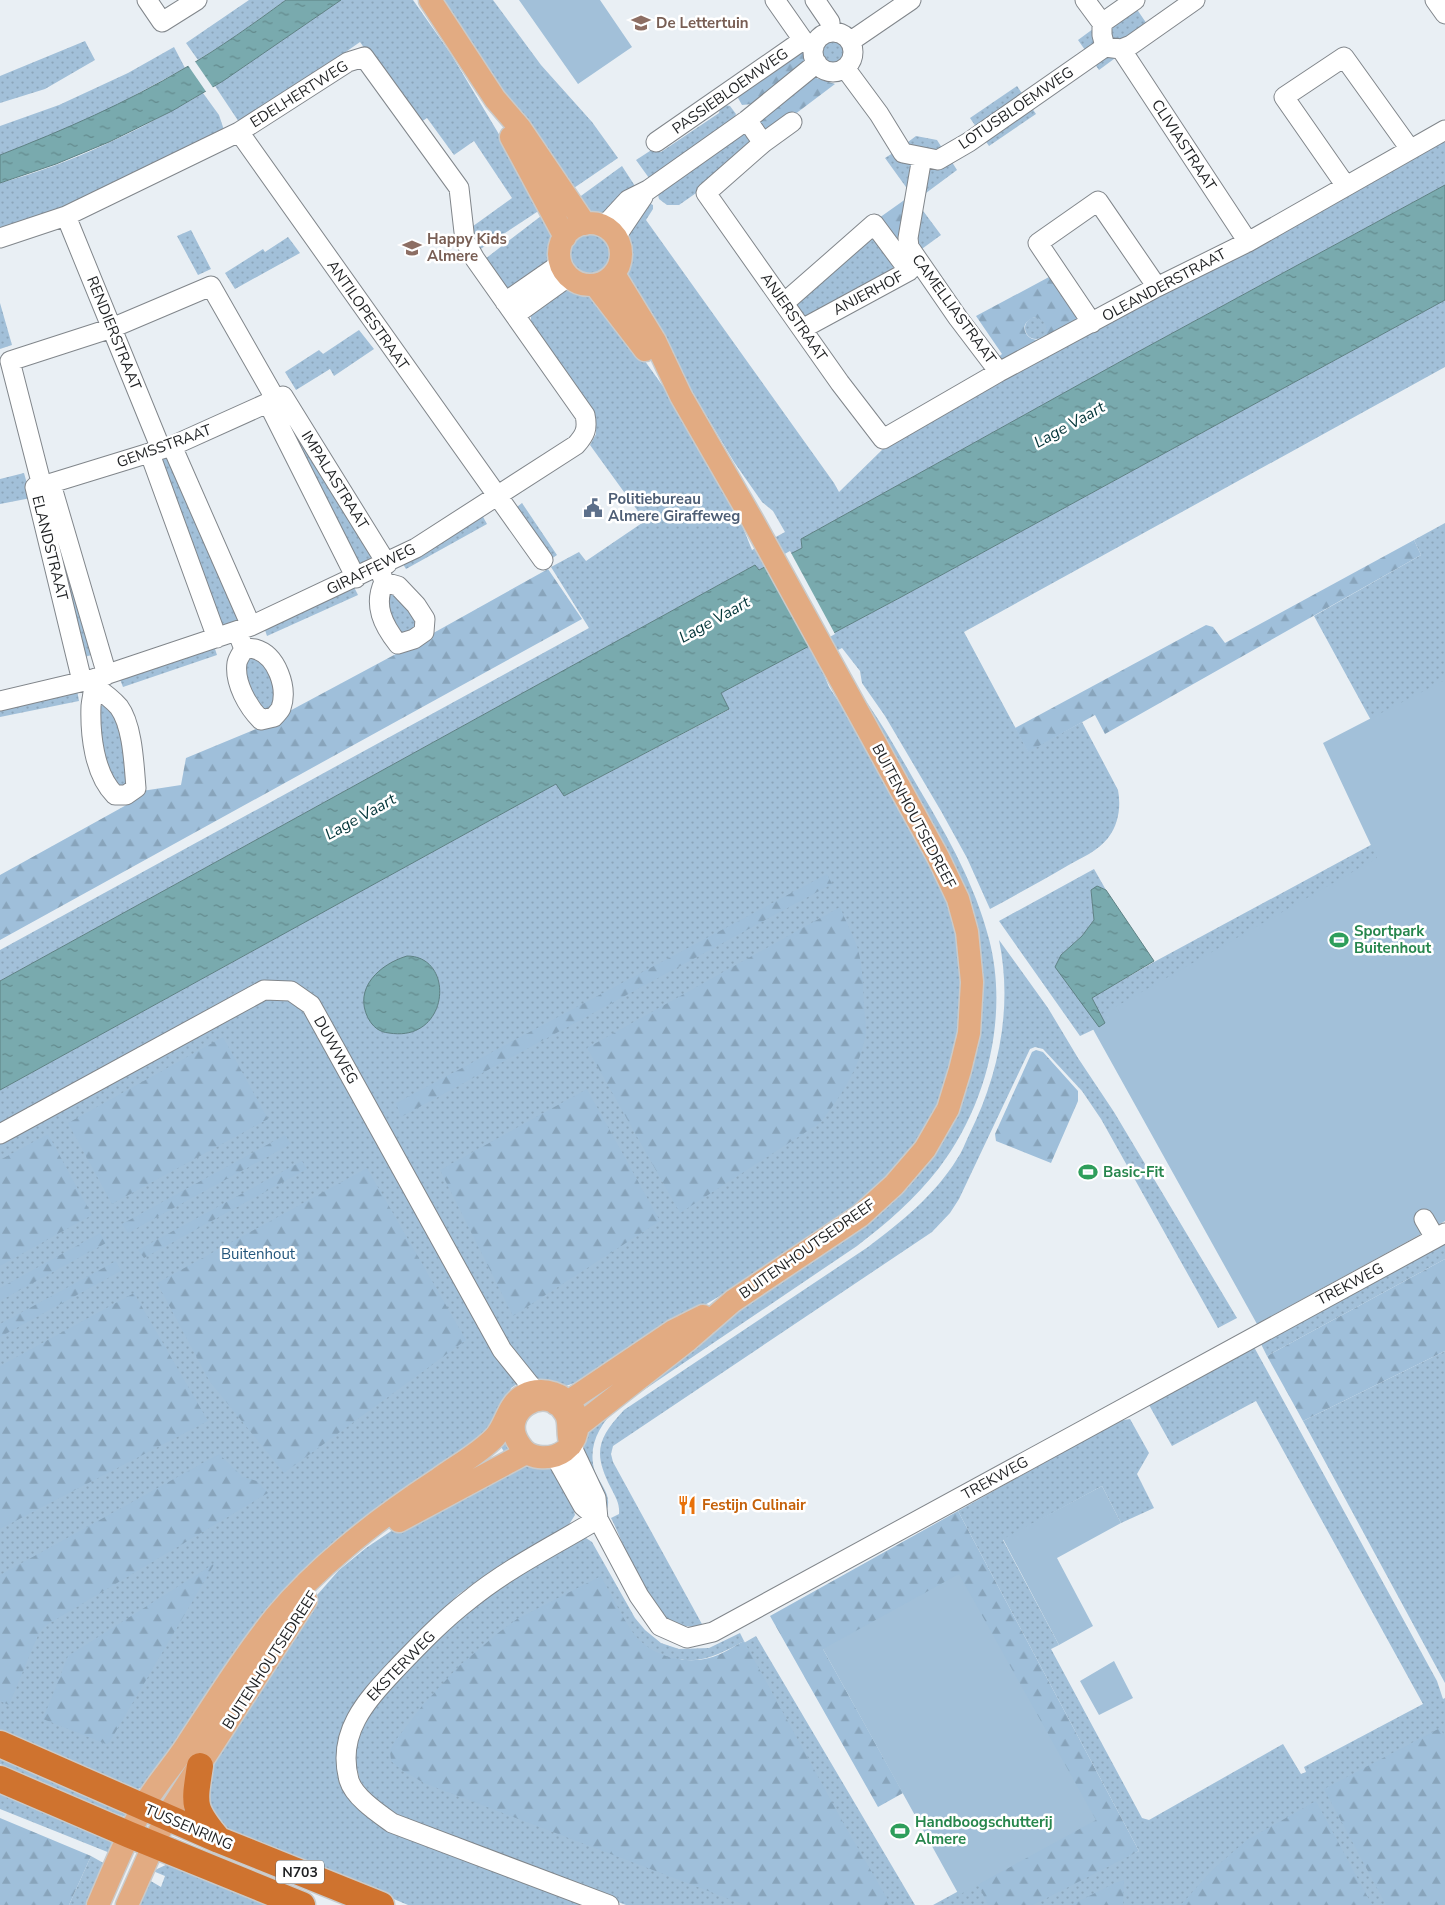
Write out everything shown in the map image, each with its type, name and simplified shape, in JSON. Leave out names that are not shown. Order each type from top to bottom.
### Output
[{"type":"highway","name":"TUSSENRING","points":[[0,1744],[219,1840],[381,1905]]},
{"type":"highway","points":[[200,1766],[195,1799],[200,1816],[219,1840]]},
{"type":"highway","name":"TUSSENRING","points":[[0,1779],[141,1840],[302,1905]]},
{"type":"main road","points":[[430,0],[495,99],[602,229],[621,249],[620,262],[614,274],[606,282],[585,285],[564,270],[559,254],[560,245],[573,229],[602,229]]},
{"type":"main road","points":[[495,99],[509,134],[565,237]]},
{"type":"main road","name":"BUITENHOUTSEDREEF","points":[[568,1442],[733,1302],[860,1216],[894,1184],[924,1149],[948,1109],[969,1033],[972,982],[966,932],[958,899],[938,857],[682,396],[655,341],[614,274]]},
{"type":"main road","name":"BUITENHOUTSEDREEF","points":[[595,285],[682,396]]},
{"type":"main road","name":"BUITENHOUTSEDREEF","points":[[141,1840],[166,1817],[309,1596],[330,1568],[349,1550],[398,1506],[482,1449],[534,1406],[620,1365],[673,1331],[733,1302]]},
{"type":"main road","points":[[534,1406],[576,1415],[568,1442],[541,1458],[528,1454],[518,1443],[534,1406]]},
{"type":"main road","name":"BUITENHOUTSEDREEF","points":[[349,1550],[522,1455],[528,1454]]},
{"type":"main road","name":"BUITENHOUTSEDREEF","points":[[141,1840],[143,1807],[277,1615],[304,1585],[330,1568]]},
{"type":"main road","points":[[98,1905],[141,1840]]},
{"type":"main road","points":[[127,1905],[141,1840]]},
{"type":"street","points":[[147,0],[162,22],[197,0]]},
{"type":"street","points":[[776,0],[821,67],[833,72],[845,68],[852,59],[853,46],[842,33],[830,32],[820,37],[811,50]]},
{"type":"street","points":[[815,0],[830,22],[830,32]]},
{"type":"street","points":[[850,41],[911,0]]},
{"type":"street","points":[[1085,0],[1102,23],[1102,35],[1113,48]]},
{"type":"street","points":[[1102,23],[1135,0]]},
{"type":"street","name":"LOTUSBLOEMWEG","points":[[922,157],[938,160],[969,142],[1113,48],[1131,45],[1195,0]]},
{"type":"street","points":[[1436,0],[1445,14]]},
{"type":"street","name":"CLIVIASTRAAT","points":[[1113,48],[1248,242]]},
{"type":"street","name":"PASSIEBLOEMWEG","points":[[602,229],[648,190],[747,120],[811,50]]},
{"type":"street","name":"PASSIEBLOEMWEG","points":[[656,142],[811,50]]},
{"type":"street","name":"EDELHERTWEG","points":[[0,238],[66,216],[239,132],[348,62],[364,57],[459,188],[465,241],[475,259],[510,309]]},
{"type":"street","points":[[1346,186],[1284,97],[1344,57],[1410,149]]},
{"type":"street","points":[[845,68],[879,114],[903,153],[922,157]]},
{"type":"street","points":[[747,120],[764,143],[792,122]]},
{"type":"street","name":"OLEANDERSTRAAT","points":[[883,439],[999,372],[1157,287],[1248,242],[1445,130]]},
{"type":"street","name":"ANTILOPESTRAAT","points":[[239,132],[543,560]]},
{"type":"street","name":"ANJERSTRAAT","points":[[764,143],[706,193],[840,384],[883,439]]},
{"type":"street","name":"CAMELLIASTRAAT","points":[[922,157],[908,238],[909,246],[958,318],[999,372]]},
{"type":"street","points":[[1092,323],[1038,243],[1098,201],[1157,287]]},
{"type":"street","name":"RENDIERSTRAAT","points":[[66,216],[161,450],[244,628],[244,648]]},
{"type":"street","name":"ANJERHOF","points":[[784,303],[874,224],[909,271],[802,329]]},
{"type":"street","points":[[510,309],[564,270]]},
{"type":"street","name":"IMPALASTRAAT","points":[[112,328],[211,286],[276,400],[383,571]]},
{"type":"street","name":"GIRAFFEWEG","points":[[0,701],[94,680],[244,628],[356,578],[383,571],[576,446],[585,435],[588,426],[585,415],[510,309]]},
{"type":"street","name":"ELANDSTRAAT","points":[[94,680],[46,485],[10,361],[112,328]]},
{"type":"street","name":"IMPALASTRAAT","points":[[276,400],[356,578]]},
{"type":"street","name":"GEMSSTRAAT","points":[[46,485],[161,450],[276,400]]},
{"type":"street","name":"RENDIERSTRAAT","points":[[161,450],[217,638]]},
{"type":"street","name":"ELANDSTRAAT","points":[[46,485],[35,487],[94,680]]},
{"type":"street","points":[[94,680],[120,709],[132,742],[136,788],[126,795],[115,795],[108,788],[97,761],[90,730],[94,680]]},
{"type":"street","name":"DUWWEG","points":[[0,1134],[264,990],[291,991],[311,1005],[534,1406]]},
{"type":"street","name":"TREKWEG","points":[[568,1442],[584,1506],[598,1519],[639,1596],[660,1626],[686,1638],[713,1632],[1440,1236],[1424,1219]]},
{"type":"street","name":"EKSTERWEG","points":[[598,1519],[515,1568],[469,1599],[420,1643],[369,1697],[353,1722],[346,1753],[350,1782],[369,1807],[392,1823],[609,1905]]},
{"type":"green space","points":[[249,0],[286,0],[230,40],[198,60],[186,43]]},
{"type":"green space","points":[[341,0],[413,0],[451,54],[543,208],[479,250],[469,229],[512,198],[474,141],[454,155],[427,118],[418,124],[360,42],[241,125],[215,86]]},
{"type":"green space","points":[[436,0],[493,0],[541,65],[592,122],[618,158],[568,192]]},
{"type":"green space","points":[[519,0],[600,0],[632,47],[578,84]]},
{"type":"green space","points":[[1136,8],[1149,27],[1127,41],[1109,38],[1112,25]]},
{"type":"green space","points":[[1097,26],[1118,56],[1099,70],[1078,40]]},
{"type":"green space","points":[[832,39],[841,43],[845,52],[841,61],[832,65],[823,61],[819,52],[823,43]]},
{"type":"green space","points":[[85,41],[95,60],[45,89],[0,103],[0,76]]},
{"type":"green space","points":[[174,47],[185,68],[115,106],[59,132],[0,155],[0,126],[59,105],[128,73]]},
{"type":"green space","points":[[803,48],[805,65],[752,104],[742,105],[738,98],[741,90]]},
{"type":"green space","points":[[813,77],[835,84],[774,130],[763,129],[757,122]]},
{"type":"green space","points":[[1017,86],[1036,114],[989,146],[970,118]]},
{"type":"green space","points":[[203,93],[219,115],[224,130],[80,202],[0,229],[0,183],[53,166],[104,145],[155,120]]},
{"type":"green space","points":[[721,104],[730,106],[736,114],[733,121],[649,178],[636,160],[653,149],[661,152],[719,113]]},
{"type":"green space","points":[[738,134],[748,135],[752,142],[699,191],[679,205],[667,205],[659,199],[658,194]]},
{"type":"green space","points":[[916,136],[937,140],[944,151],[940,153],[904,145]]},
{"type":"green space","points":[[1445,140],[1445,185],[1134,354],[801,539],[802,548],[759,570],[755,565],[0,981],[0,950],[589,628],[551,567],[579,552],[586,561],[645,521],[590,445],[596,434],[596,421],[535,334],[531,324],[531,312],[562,286],[573,291],[587,293],[609,311],[675,403],[743,516],[742,525],[752,550],[785,532],[773,511],[762,502],[734,462],[626,282],[630,252],[627,237],[647,202],[653,205],[653,209],[646,220],[839,492],[884,448],[1000,381],[1212,268]]},
{"type":"green space","points":[[896,151],[912,162],[911,194],[885,158]]},
{"type":"green space","points":[[950,159],[957,170],[926,193],[921,187],[927,167]]},
{"type":"green space","points":[[622,166],[635,186],[604,214],[591,217],[574,201]]},
{"type":"green space","points":[[910,196],[908,258],[879,218]]},
{"type":"green space","points":[[918,204],[941,235],[919,251],[913,243]]},
{"type":"green space","points":[[545,213],[553,235],[549,250],[551,264],[509,290],[485,259]]},
{"type":"green space","points":[[589,229],[598,231],[606,236],[611,244],[613,253],[611,262],[606,270],[598,275],[589,277],[580,275],[572,270],[567,262],[565,253],[567,244],[572,236],[580,231]]},
{"type":"green space","points":[[191,230],[211,269],[198,275],[177,236]]},
{"type":"green space","points":[[875,236],[894,268],[809,324],[792,299]]},
{"type":"green space","points":[[288,237],[300,253],[235,289],[225,273],[263,249],[265,252]]},
{"type":"green space","points":[[1049,277],[1079,319],[1006,366],[995,360],[1002,354],[976,316]],"holes":[[[1035,317],[1045,323],[1046,332],[1040,339],[1035,340],[1027,335],[1025,325]]]},
{"type":"green space","name":"Buitenhout","points":[[1445,300],[1445,367],[964,632],[1028,751],[1082,722],[1118,790],[1118,815],[1112,833],[1099,847],[1083,857],[990,909],[967,858],[885,716],[862,683],[860,671],[842,648],[818,660],[829,687],[879,763],[942,882],[956,925],[962,993],[956,1058],[935,1113],[909,1152],[868,1200],[728,1291],[577,1382],[570,1385],[553,1386],[529,1376],[511,1388],[505,1410],[546,1460],[565,1489],[575,1515],[568,1526],[592,1542],[635,1618],[645,1630],[661,1643],[679,1649],[709,1648],[740,1633],[744,1641],[721,1653],[696,1660],[679,1659],[702,1667],[756,1636],[915,1905],[626,1905],[418,1827],[391,1812],[373,1798],[360,1781],[356,1764],[355,1750],[364,1716],[459,1615],[551,1536],[494,1569],[459,1594],[429,1622],[365,1689],[353,1707],[357,1806],[381,1827],[396,1835],[589,1905],[408,1905],[212,1821],[202,1778],[311,1602],[339,1570],[366,1548],[412,1517],[511,1464],[492,1431],[338,1548],[150,1785],[138,1789],[126,1789],[0,1734],[0,1090],[557,783],[564,796],[728,710],[721,693],[903,596]]},
{"type":"green space","points":[[0,303],[12,345],[0,349]]},
{"type":"green space","points":[[1036,317],[1044,320],[1047,328],[1044,336],[1036,339],[1028,336],[1025,328],[1028,320]]},
{"type":"green space","points":[[359,330],[374,349],[334,376],[330,369],[296,390],[285,372],[319,350],[323,354]]},
{"type":"green space","points":[[283,409],[377,559],[360,568],[280,411]]},
{"type":"green space","points":[[168,457],[243,622],[224,630],[159,459]]},
{"type":"green space","points":[[24,473],[31,498],[0,504],[0,479]]},
{"type":"green space","points":[[49,494],[95,654],[81,658],[42,495]]},
{"type":"green space","points":[[522,503],[557,555],[548,561],[513,510]]},
{"type":"green space","points":[[482,515],[487,524],[406,569],[401,561]]},
{"type":"green space","points":[[1445,523],[1445,712],[1421,854],[1105,1023],[1091,998],[1380,840],[1373,724],[1314,616],[1421,555],[1414,540]]},
{"type":"green space","points":[[1414,540],[1421,555],[1105,734],[1095,715],[1028,752],[1015,728],[1206,625],[1213,627],[1225,643]]},
{"type":"green space","points":[[548,569],[582,619],[0,940],[0,875],[130,803],[142,791],[181,785],[186,758],[256,729]]},
{"type":"green space","points":[[354,587],[358,595],[267,636],[264,627]]},
{"type":"green space","points":[[393,590],[422,625],[400,637],[384,601],[387,593]]},
{"type":"green space","points":[[214,646],[217,655],[123,687],[119,677]]},
{"type":"green space","points":[[253,658],[261,659],[274,681],[274,707],[265,710],[260,709],[246,680],[244,665]]},
{"type":"green space","points":[[847,677],[878,718],[941,827],[969,881],[989,939],[995,968],[995,1029],[990,1059],[970,1116],[956,1143],[939,1168],[920,1190],[890,1219],[857,1246],[617,1408],[605,1422],[596,1437],[593,1463],[595,1472],[607,1494],[607,1509],[592,1483],[584,1464],[580,1445],[581,1435],[926,1159],[977,961]]},
{"type":"green space","name":"Sportpark Buitenhout","points":[[1445,680],[1445,1221],[1257,1324],[1089,1022],[1377,858],[1323,743]]},
{"type":"green space","points":[[77,690],[79,701],[0,717],[0,706]]},
{"type":"green space","points":[[108,705],[117,714],[131,782],[123,788],[115,785],[100,741],[99,707]]},
{"type":"green space","points":[[1094,869],[1106,890],[1102,888],[1091,890],[1094,920],[1082,936],[1061,955],[1099,1027],[1080,1036],[999,921]]},
{"type":"green space","points":[[827,874],[832,884],[401,1117],[396,1103]]},
{"type":"green space","points":[[840,907],[857,946],[866,1023],[866,1034],[862,1050],[853,1072],[841,1094],[820,1123],[680,1213],[587,1048]]},
{"type":"green space","points":[[999,940],[1048,1008],[1114,1112],[1237,1318],[1218,1328],[1101,1119],[1082,1091],[1043,1049],[1035,1047],[1030,1049],[959,1199],[950,1213],[932,1232],[613,1446],[611,1454],[613,1462],[703,1626],[692,1627],[675,1624],[660,1614],[644,1592],[611,1518],[619,1514],[619,1507],[602,1465],[600,1456],[603,1438],[624,1410],[868,1247],[905,1218],[928,1196],[948,1172],[959,1156],[979,1112],[995,1065],[1004,1015],[1003,965]]},
{"type":"green space","points":[[223,1037],[268,1119],[112,1204],[68,1123]]},
{"type":"green space","points":[[1036,1050],[1043,1052],[1078,1091],[1078,1101],[1051,1163],[996,1141],[995,1134],[1032,1052]]},
{"type":"green space","points":[[587,1089],[660,1221],[513,1316],[440,1170]]},
{"type":"green space","points":[[48,1134],[92,1215],[0,1266],[0,1160]]},
{"type":"green space","points":[[285,1135],[291,1144],[128,1233],[122,1224]]},
{"type":"green space","points":[[302,1161],[307,1169],[144,1258],[138,1250]]},
{"type":"green space","points":[[367,1168],[466,1340],[284,1473],[210,1382],[157,1283]]},
{"type":"green space","points":[[100,1233],[106,1243],[0,1301],[0,1288]]},
{"type":"green space","points":[[1445,1243],[1445,1259],[1267,1356],[1261,1344]]},
{"type":"green space","points":[[1445,1259],[1445,1351],[1303,1421],[1267,1356]]},
{"type":"green space","points":[[116,1261],[121,1271],[0,1337],[0,1324]]},
{"type":"green space","points":[[134,1293],[208,1421],[0,1529],[0,1366]]},
{"type":"green space","points":[[1254,1347],[1437,1681],[1443,1699],[1445,1698],[1445,1905],[933,1905],[1102,1813],[1128,1856],[1139,1851],[958,1511],[1118,1421],[1130,1419],[1149,1453],[1137,1474],[1154,1508],[1121,1523],[1102,1486],[1003,1540],[1059,1645],[1051,1649],[1142,1818],[1149,1820],[1283,1744],[1301,1774],[1306,1772],[1304,1767],[1423,1704],[1256,1401],[1172,1446],[1149,1405]]},
{"type":"green space","points":[[1445,1351],[1445,1683],[1303,1421]]},
{"type":"green space","points":[[219,1454],[243,1477],[257,1481],[268,1493],[45,1626],[39,1633],[9,1705],[0,1701],[0,1575]]},
{"type":"green space","points":[[1102,1486],[1121,1523],[1057,1558],[1093,1626],[1059,1645],[1003,1539]]},
{"type":"green space","points":[[958,1511],[1139,1851],[1033,1905],[988,1905],[978,1884],[1096,1819],[823,1649],[903,1793],[878,1807],[770,1616]]},
{"type":"green space","points":[[215,1563],[109,1743],[106,1744],[43,1719],[68,1656]]},
{"type":"green space","points":[[959,1574],[1096,1820],[959,1895],[823,1649]]},
{"type":"green space","points":[[601,1576],[631,1630],[638,1639],[656,1652],[676,1659],[698,1660],[718,1655],[744,1641],[845,1826],[891,1905],[745,1905],[424,1783],[403,1771],[391,1761],[390,1750],[395,1741],[422,1706],[459,1666],[517,1619]]},
{"type":"green space","points":[[1114,1661],[1133,1698],[1099,1715],[1080,1681]]},
{"type":"green space","points":[[1440,1728],[1445,1737],[1445,1905],[1386,1905],[1324,1789]]},
{"type":"green space","points":[[0,1753],[131,1810],[126,1817],[116,1814],[0,1764]]},
{"type":"green space","points":[[0,1788],[117,1838],[110,1853],[0,1809]]},
{"type":"green space","points":[[1316,1801],[1372,1905],[1181,1905],[1211,1871],[1247,1840]]},
{"type":"green space","points":[[0,1818],[91,1856],[69,1905],[0,1905]]},
{"type":"green space","points":[[91,1856],[107,1865],[90,1905],[69,1905]]},
{"type":"green space","points":[[176,1860],[278,1905],[137,1905],[149,1880],[161,1887],[165,1876],[153,1871]]},
{"type":"green space","points":[[1124,1880],[1123,1905],[1071,1905],[1117,1882]]},
{"type":"water","points":[[286,0],[341,0],[223,81],[172,111],[109,142],[56,164],[0,183],[0,155],[48,136],[163,81],[224,44]]},
{"type":"water","name":"Lage Vaart","points":[[1445,185],[1445,300],[903,596],[721,693],[729,709],[564,796],[556,784],[0,1090],[0,981],[755,565],[759,570],[802,548],[801,539],[1134,354]]},
{"type":"water","points":[[1097,886],[1106,890],[1154,961],[1092,998],[1105,1023],[1099,1027],[1055,967],[1061,955],[1082,936],[1094,920],[1091,890]]},
{"type":"water","points":[[407,956],[423,960],[433,969],[439,983],[439,998],[434,1013],[424,1025],[409,1033],[382,1032],[368,1018],[364,1007],[367,987],[379,971],[387,965]]},
{"type":"pier","points":[[194,60],[214,89],[207,93],[187,64]]},
{"type":"pier","points":[[790,551],[835,634],[812,647],[781,556]]},
{"type":"place","name":"De Lettertuin","points":[[641,23]]},
{"type":"place","name":"Happy Kids Almere","points":[[412,248]]},
{"type":"place","name":"Politiebureau Almere Giraffeweg","points":[[593,508]]},
{"type":"place","name":"Sportpark Buitenhout","points":[[1339,940]]},
{"type":"place","name":"Basic-Fit","points":[[1088,1172]]},
{"type":"place","name":"Festijn Culinair","points":[[687,1505]]},
{"type":"place","name":"Handboogschutterij Almere","points":[[900,1831]]}]
